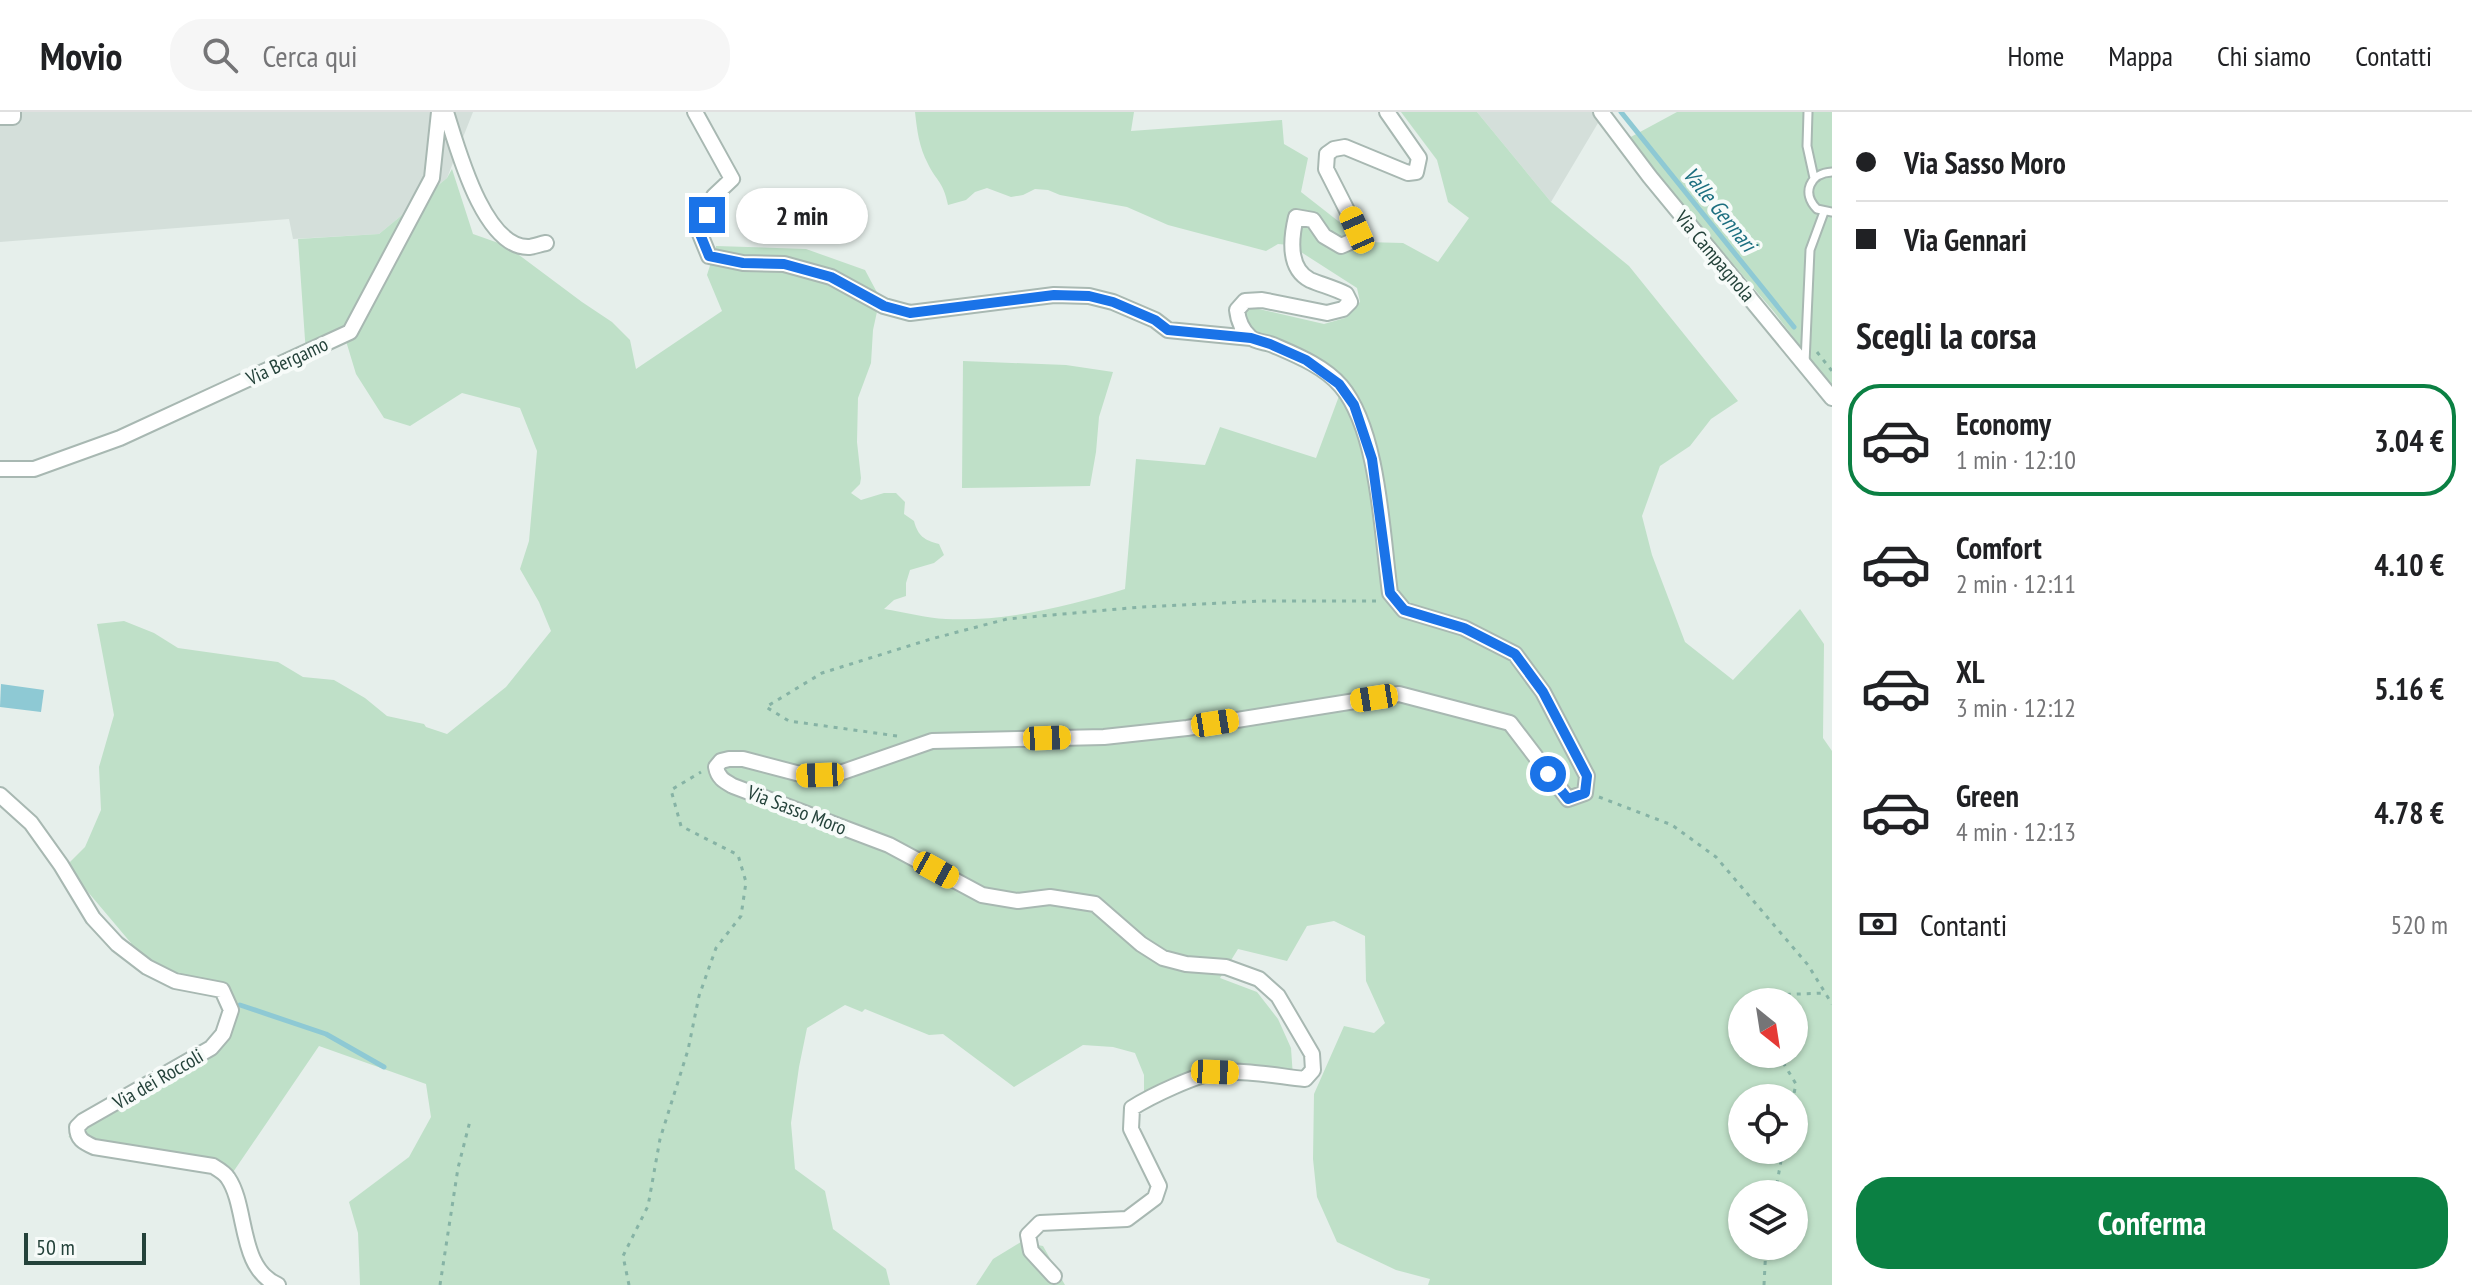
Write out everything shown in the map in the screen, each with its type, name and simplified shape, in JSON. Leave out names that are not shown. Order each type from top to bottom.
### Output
[{"type":"street","points":[[0,117],[13,117],[13,112]]},
{"type":"street","name":"Via Bergamo","points":[[0,469],[34,469],[120,438],[350,332],[432,178],[439,112]]},
{"type":"street","points":[[446,112],[465,172],[491,224],[509,240],[525,247],[546,243]]},
{"type":"street","points":[[695,112],[732,179],[714,196],[700,234],[709,256],[743,263],[784,264],[831,277],[884,306],[910,313],[1054,295],[1089,296],[1113,302],[1155,320],[1168,330],[1251,338],[1270,344],[1306,360],[1339,384],[1354,405],[1372,459],[1390,593],[1404,610],[1464,628],[1515,654],[1543,692],[1587,776],[1585,793]]},
{"type":"street","points":[[1251,338],[1238,320],[1237,310],[1245,301],[1262,300],[1327,313],[1343,309],[1350,302],[1346,294],[1307,279],[1293,260],[1292,235],[1296,217],[1313,220],[1324,236],[1341,246],[1355,240],[1357,230],[1326,169],[1327,154],[1334,149],[1345,147],[1408,173],[1416,172],[1419,158],[1387,112]]},
{"type":"street","name":"Via Campagnola","points":[[1601,112],[1650,177],[1832,398]]},
{"type":"street","name":"Via Sasso Moro","points":[[1054,1276],[1031,1251],[1028,1235],[1040,1223],[1127,1219],[1155,1198],[1159,1186],[1131,1129],[1132,1108],[1154,1095],[1215,1072],[1305,1079],[1313,1070],[1312,1054],[1278,996],[1259,979],[1226,967],[1186,964],[1163,958],[1141,944],[1095,904],[1050,897],[1018,901],[982,895],[889,845],[733,786],[717,774],[716,767],[721,761],[743,759],[804,775],[837,774],[932,741],[1104,737],[1187,728],[1399,694],[1510,723],[1568,799],[1585,793]]},
{"type":"street","name":"Via dei Roccoli","points":[[0,795],[31,823],[93,918],[117,944],[147,967],[175,981],[222,990],[231,1010],[223,1034],[211,1048],[83,1121],[77,1127],[77,1135],[82,1142],[94,1147],[213,1166],[228,1176],[245,1236],[257,1265],[270,1282],[278,1285]]},
{"type":"lane","points":[[1808,112],[1807,146],[1814,178]]},
{"type":"lane","points":[[1805,365],[1810,250],[1828,212],[1817,209],[1808,191],[1814,178],[1832,172]]},
{"type":"path","points":[[1808,341],[1832,371]]},
{"type":"path","points":[[904,737],[789,721],[766,707],[822,673],[1007,619],[1141,607],[1261,601],[1377,601],[1390,593]]},
{"type":"path","points":[[629,1285],[623,1256],[648,1206],[660,1139],[688,1050],[699,996],[716,948],[741,916],[746,882],[738,855],[681,826],[671,790],[704,769],[716,767]]},
{"type":"path","points":[[1585,793],[1672,825],[1716,857],[1808,965],[1832,1004]]},
{"type":"path","points":[[1808,994],[1825,993]]},
{"type":"path","points":[[440,1285],[458,1168],[470,1121]]},
{"type":"path","points":[[1764,1285],[1765,1260]]},
{"type":"shaded area","points":[[0,112],[473,112],[447,178],[379,234],[293,239],[289,219],[0,242]]},
{"type":"shaded area","points":[[1477,112],[1597,112],[1601,118],[1551,202]]},
{"type":"green space","points":[[915,112],[1134,112],[1131,131],[1282,120],[1284,144],[1308,158],[1301,192],[1365,242],[1403,243],[1438,262],[1469,218],[1448,202],[1437,160],[1401,112],[1477,112],[1551,202],[1629,266],[1738,401],[1711,419],[1690,446],[1660,466],[1642,516],[1652,555],[1685,642],[1733,680],[1800,609],[1824,644],[1823,738],[1832,751],[1832,1285],[1428,1285],[1430,1279],[1396,1270],[1337,1242],[1317,1197],[1313,1159],[1314,1094],[1344,1026],[1374,1033],[1385,1023],[1366,981],[1365,936],[1334,921],[1307,926],[1287,961],[1238,949],[1220,978],[1257,992],[1278,1019],[1291,1048],[1293,1077],[1198,1078],[1154,1098],[1144,1093],[1144,1075],[1135,1053],[1113,1047],[1083,1045],[1014,1087],[943,1034],[929,1035],[865,1009],[862,1012],[845,1005],[807,1028],[791,1123],[795,1169],[825,1191],[833,1229],[886,1269],[890,1285],[360,1285],[358,1233],[349,1202],[409,1157],[431,1117],[426,1084],[319,1046],[227,1181],[179,1157],[68,1137],[198,1056],[231,1014],[230,996],[131,956],[131,943],[66,866],[85,847],[101,810],[99,767],[114,715],[97,624],[124,621],[154,633],[178,648],[278,662],[303,677],[334,680],[365,698],[387,716],[424,724],[447,734],[506,687],[551,631],[520,569],[529,541],[537,451],[520,408],[462,393],[410,426],[384,418],[356,374],[346,341],[306,354],[298,239],[379,234],[447,178],[452,169],[473,234],[507,246],[612,322],[630,340],[636,369],[722,311],[707,275],[716,246],[806,249],[865,270],[880,298],[873,330],[871,363],[858,398],[857,442],[861,478],[860,484],[851,493],[861,500],[896,493],[905,502],[904,514],[914,521],[922,537],[939,544],[944,555],[934,563],[910,570],[906,596],[894,600],[884,609],[938,618],[991,618],[1059,607],[1125,589],[1136,459],[1205,465],[1220,427],[1316,458],[1339,396],[1317,373],[1261,344],[1247,324],[1243,310],[1250,307],[1324,324],[1345,318],[1360,302],[1357,288],[1290,245],[1278,244],[1266,251],[1168,225],[1127,207],[1048,190],[1035,189],[1011,197],[987,188],[975,192],[966,200],[948,205],[942,186],[922,151]]},
{"type":"green space","points":[[1677,112],[1832,112],[1832,387],[1774,312],[1627,139]]},
{"type":"green space","points":[[963,361],[1066,365],[1113,372],[1099,417],[1090,486],[962,488]]},
{"type":"green space","points":[[1021,1242],[1043,1246],[1065,1285],[976,1285],[993,1259]]},
{"type":"water","points":[[1,684],[44,690],[41,712],[0,707]]},
{"type":"waterway","name":"Valle Gennari","points":[[1621,112],[1794,327]]},
{"type":"waterway","points":[[240,1005],[326,1034],[384,1067]]},
{"type":"route","points":[[707,215],[700,234],[709,256],[743,263],[784,264],[831,277],[884,306],[910,313],[1054,295],[1089,296],[1113,302],[1155,320],[1168,330],[1251,338],[1270,344],[1322,370],[1339,384],[1354,405],[1372,459],[1390,593],[1404,610],[1464,628],[1515,654],[1543,692],[1587,776],[1585,793],[1568,799],[1548,774]]}]
